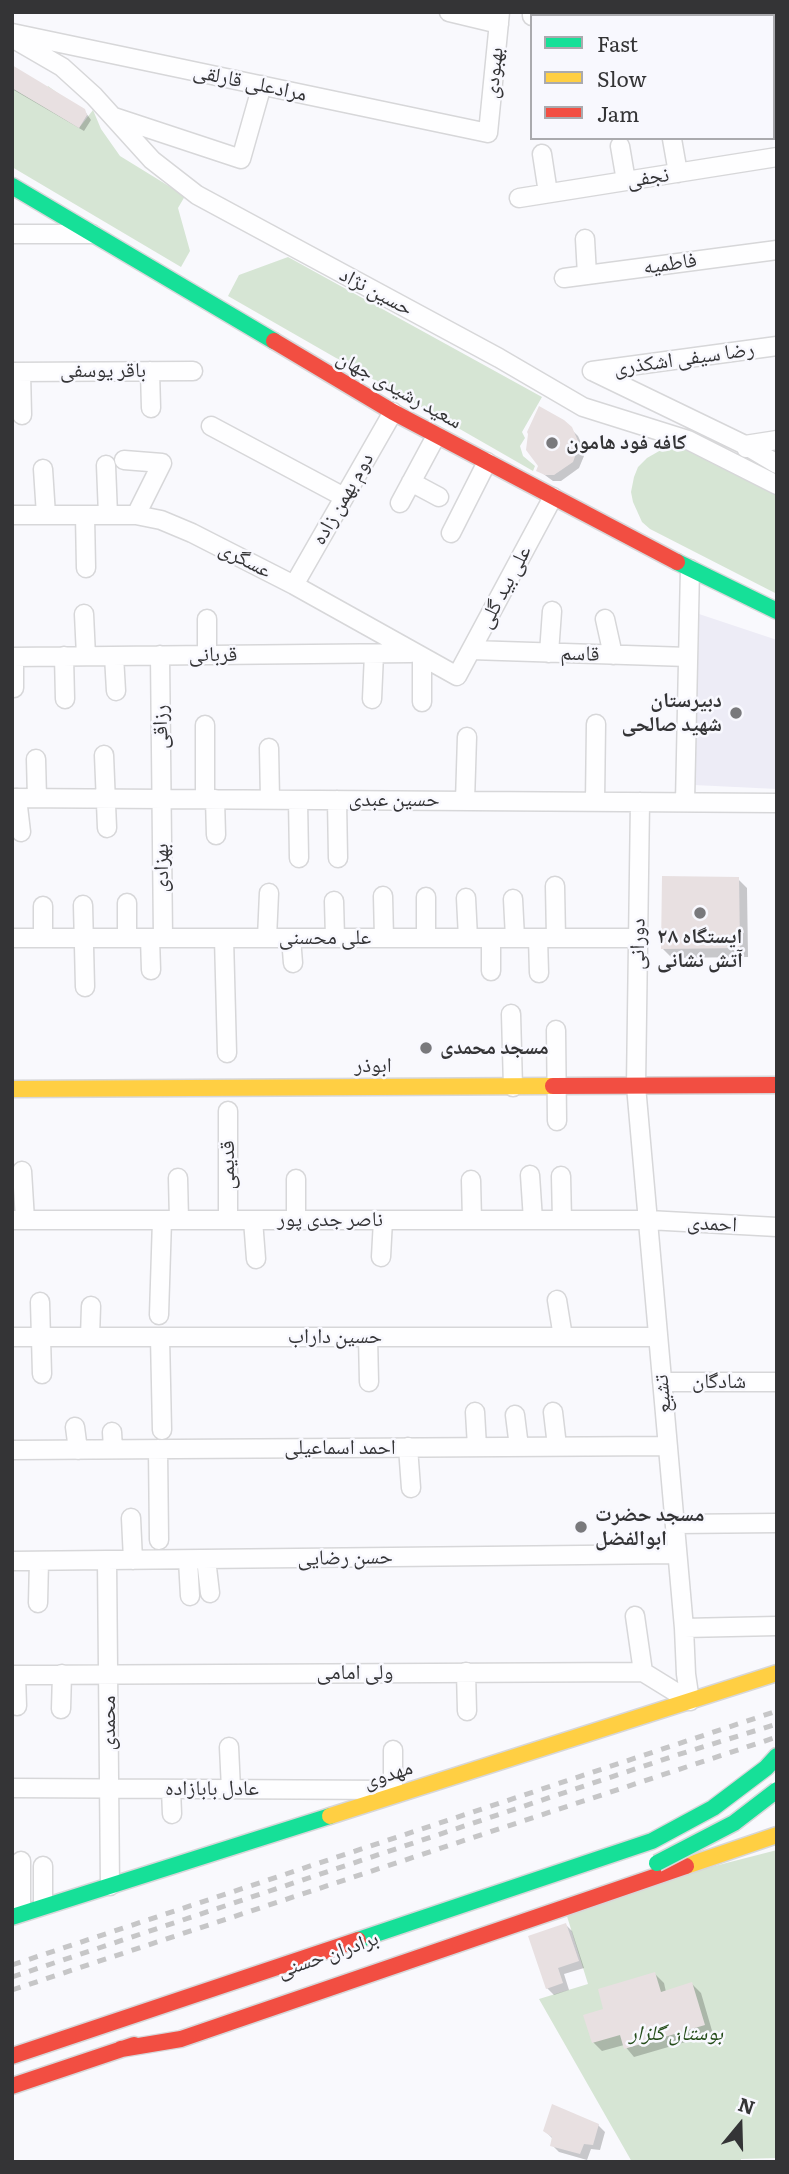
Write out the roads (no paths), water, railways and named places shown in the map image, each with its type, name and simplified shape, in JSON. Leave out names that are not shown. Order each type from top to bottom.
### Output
[{"type":"main road","name":"سعید رشیدی جهان","points":[[12,186],[436,436],[690,569],[777,611]]},
{"type":"main road","name":"ابوذر","points":[[12,1089],[777,1085]]},
{"type":"main road","name":"مهدوی","points":[[49,1904],[777,1673]]},
{"type":"main road","name":"برادران حسنی","points":[[12,2056],[652,1841],[713,1808],[777,1756]]},
{"type":"main road","name":"برادران حسنی","points":[[12,2086],[657,1863],[734,1823],[777,1790]]},
{"type":"main road","points":[[121,2049],[181,2039],[777,1835]]},
{"type":"street","points":[[450,12],[500,18]]},
{"type":"street","name":"بهبودی","points":[[488,133],[500,18]]},
{"type":"street","name":"مرادعلی قارلقی","points":[[12,33],[488,133]]},
{"type":"street","name":"حسین نژاد","points":[[12,38],[62,67],[152,160],[209,202],[499,358],[583,407],[688,440],[777,485]]},
{"type":"street","points":[[113,117],[241,159],[261,86]]},
{"type":"street","points":[[672,140],[678,173]]},
{"type":"street","points":[[620,146],[626,181]]},
{"type":"street","points":[[542,154],[548,193]]},
{"type":"street","name":"نجفی","points":[[519,198],[777,158]]},
{"type":"street","points":[[12,234],[92,234]]},
{"type":"street","points":[[584,239],[587,275]]},
{"type":"street","name":"فاطمیه","points":[[564,278],[777,250]]},
{"type":"street","name":"رضا سیفی اشکذری","points":[[745,445],[592,371],[777,346]]},
{"type":"street","name":"باقر یوسفی","points":[[17,372],[193,370]]},
{"type":"street","points":[[150,371],[151,408]]},
{"type":"street","points":[[17,372],[22,415]]},
{"type":"street","name":"دوم بهمن زاده","points":[[294,585],[393,412]]},
{"type":"street","points":[[211,426],[344,497]]},
{"type":"street","points":[[400,503],[436,436]]},
{"type":"street","points":[[745,445],[777,440]]},
{"type":"street","points":[[745,445],[748,469]]},
{"type":"street","points":[[745,445],[777,464]]},
{"type":"street","points":[[124,460],[162,463],[136,515]]},
{"type":"street","points":[[450,533],[487,462]]},
{"type":"street","points":[[106,465],[108,515]]},
{"type":"street","points":[[43,469],[46,515]]},
{"type":"street","points":[[411,482],[439,497]]},
{"type":"street","name":"علی بید گلی","points":[[457,676],[553,497]]},
{"type":"street","name":"عسگری","points":[[12,515],[136,515],[161,520],[294,585],[457,676]]},
{"type":"street","points":[[85,515],[86,568]]},
{"type":"street","points":[[685,802],[690,569]]},
{"type":"street","points":[[549,653],[552,611]]},
{"type":"street","points":[[85,614],[86,656]]},
{"type":"street","points":[[207,619],[207,655]]},
{"type":"street","points":[[605,619],[613,655]]},
{"type":"street","name":"قاسم","points":[[471,650],[688,657]]},
{"type":"street","points":[[372,699],[374,653]]},
{"type":"street","name":"قربانی","points":[[13,657],[374,653],[418,655]]},
{"type":"street","name":"رزاقی","points":[[160,655],[162,799]]},
{"type":"street","points":[[418,655],[422,702]]},
{"type":"street","points":[[64,656],[65,699]]},
{"type":"street","points":[[114,656],[116,691]]},
{"type":"street","points":[[13,657],[14,688]]},
{"type":"street","points":[[595,802],[596,724]]},
{"type":"street","points":[[205,725],[210,799],[216,835]]},
{"type":"street","points":[[466,801],[467,737]]},
{"type":"street","points":[[270,748],[270,799]]},
{"type":"street","points":[[104,755],[107,828]]},
{"type":"street","points":[[36,760],[37,798]]},
{"type":"street","points":[[15,798],[21,832]]},
{"type":"street","name":"حسین عبدی","points":[[15,798],[777,803]]},
{"type":"street","name":"بهزادی","points":[[151,970],[156,938],[162,799]]},
{"type":"street","points":[[298,800],[299,858]]},
{"type":"street","points":[[337,800],[338,858]]},
{"type":"street","name":"دورانی","points":[[636,1086],[640,802]]},
{"type":"street","points":[[539,973],[555,886]]},
{"type":"street","points":[[267,938],[268,893]]},
{"type":"street","points":[[383,896],[384,938]]},
{"type":"street","points":[[426,897],[426,938]]},
{"type":"street","points":[[466,898],[468,938]]},
{"type":"street","points":[[513,899],[515,938]]},
{"type":"street","points":[[334,901],[335,938]]},
{"type":"street","points":[[127,903],[127,938]]},
{"type":"street","points":[[83,905],[85,987]]},
{"type":"street","points":[[43,906],[43,938]]},
{"type":"street","name":"علی محسنی","points":[[12,938],[638,938]]},
{"type":"street","points":[[224,938],[227,1054]]},
{"type":"street","points":[[291,938],[293,963]]},
{"type":"street","points":[[491,938],[491,971]]},
{"type":"street","points":[[511,1014],[513,1087]]},
{"type":"street","points":[[556,1030],[557,1121]]},
{"type":"street","name":"تشیع","points":[[636,1086],[690,1701]]},
{"type":"street","name":"قدیمی","points":[[228,1111],[228,1220]]},
{"type":"street","points":[[19,1220],[22,1171]]},
{"type":"street","points":[[530,1175],[533,1220]]},
{"type":"street","points":[[561,1176],[562,1220]]},
{"type":"street","points":[[159,1315],[178,1178]]},
{"type":"street","points":[[296,1178],[296,1220]]},
{"type":"street","points":[[471,1180],[472,1220]]},
{"type":"street","name":"ناصر جدی پور","points":[[19,1220],[648,1220]]},
{"type":"street","points":[[253,1220],[256,1259]]},
{"type":"street","points":[[381,1257],[383,1220]]},
{"type":"street","name":"احمدی","points":[[648,1220],[777,1227]]},
{"type":"street","points":[[557,1300],[562,1337]]},
{"type":"street","points":[[40,1302],[42,1374]]},
{"type":"street","points":[[90,1337],[91,1306]]},
{"type":"street","name":"حسین داراب","points":[[12,1337],[658,1338]]},
{"type":"street","points":[[160,1337],[162,1430]]},
{"type":"street","points":[[368,1337],[369,1382]]},
{"type":"street","name":"شادگان","points":[[662,1382],[777,1382]]},
{"type":"street","points":[[475,1412],[477,1447]]},
{"type":"street","points":[[553,1412],[557,1446]]},
{"type":"street","points":[[515,1415],[519,1447]]},
{"type":"street","points":[[75,1427],[78,1450]]},
{"type":"street","name":"احمد اسماعیلی","points":[[12,1450],[78,1450],[113,1441],[158,1449],[668,1446]]},
{"type":"street","points":[[408,1447],[411,1488]]},
{"type":"street","points":[[158,1449],[159,1540]]},
{"type":"street","points":[[131,1518],[133,1560]]},
{"type":"street","points":[[674,1524],[777,1523]]},
{"type":"street","name":"حسن رضایی","points":[[12,1561],[677,1554]]},
{"type":"street","points":[[197,1559],[210,1592]]},
{"type":"street","points":[[190,1596],[197,1559]]},
{"type":"street","name":"محمدی","points":[[107,1560],[110,1886]]},
{"type":"street","points":[[38,1604],[39,1561]]},
{"type":"street","points":[[635,1616],[643,1672],[690,1701]]},
{"type":"street","points":[[684,1628],[777,1626]]},
{"type":"street","points":[[466,1672],[467,1711]]},
{"type":"street","name":"ولی امامی","points":[[14,1675],[643,1672]]},
{"type":"street","points":[[61,1709],[62,1674]]},
{"type":"street","points":[[14,1675],[18,1706]]},
{"type":"street","points":[[229,1747],[231,1789]]},
{"type":"street","points":[[393,1750],[393,1790]]},
{"type":"street","name":"عادل بابازاده","points":[[12,1788],[412,1790]]},
{"type":"street","points":[[171,1788],[172,1814]]},
{"type":"street","points":[[21,1861],[15,1908],[49,1904],[43,1866]]},
{"type":"railway","points":[[12,1965],[777,1711]]},
{"type":"railway","points":[[12,1977],[777,1724]]},
{"type":"railway","points":[[12,1990],[777,1737]]},
{"type":"place","name":"کافه فود هامون","points":[[552,443]]},
{"type":"place","name":"دبیرستان شهید صالحی","points":[[736,713]]},
{"type":"place","name":"ایستگاه ۲۸ آتش نشانی","points":[[700,913]]},
{"type":"place","name":"مسجد محمدی","points":[[426,1048]]},
{"type":"place","name":"مسجد حضرت ابوالفضل","points":[[581,1527]]},
{"type":"park label","name":"بوستان گلزار","points":[[676,2034]]}]
